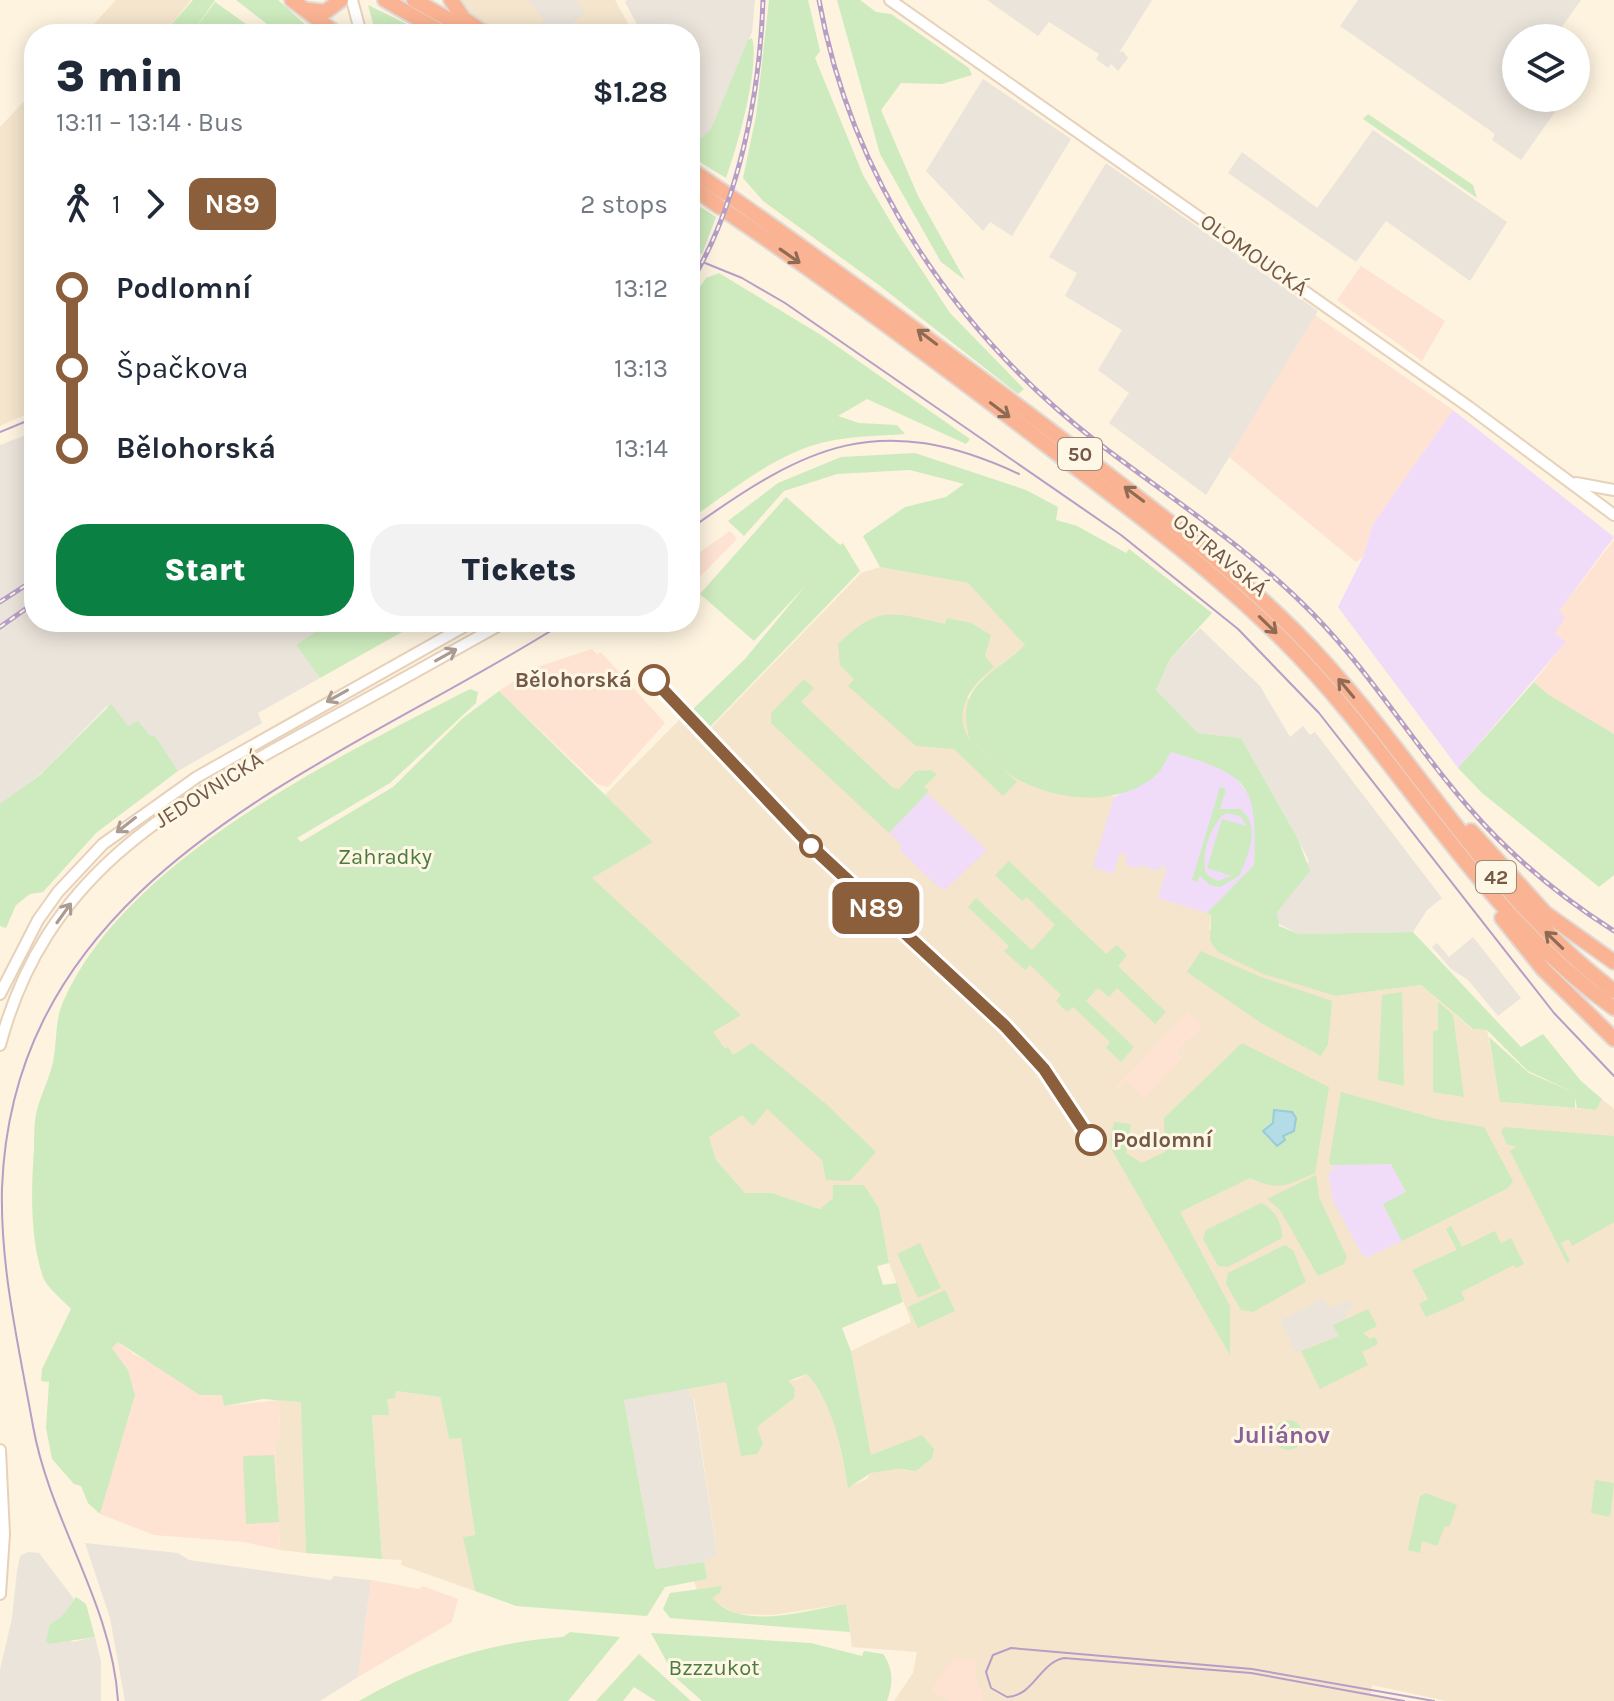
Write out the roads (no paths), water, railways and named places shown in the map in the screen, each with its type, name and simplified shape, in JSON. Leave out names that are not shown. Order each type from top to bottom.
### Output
[{"type":"highway","points":[[292,0],[325,24]]},
{"type":"highway","points":[[308,10],[325,12],[341,0]]},
{"type":"highway","points":[[385,0],[427,24]]},
{"type":"highway","points":[[414,0],[457,24]]},
{"type":"highway","points":[[451,0],[464,19],[472,24]]},
{"type":"highway","name":"OSTRAVSKÁ","points":[[700,178],[726,202],[1016,422],[1227,588],[1308,666],[1526,932],[1572,976],[1614,1008]]},
{"type":"highway","name":"OSTRAVSKÁ","points":[[700,190],[726,202],[859,286],[1205,550],[1295,631],[1395,748],[1514,898],[1562,948],[1614,991]]},
{"type":"highway","name":"42","points":[[1395,748],[1545,913],[1614,962]]},
{"type":"highway","name":"42","points":[[1416,798],[1470,878],[1530,954],[1614,1039]]},
{"type":"main road","points":[[352,0],[358,24]]},
{"type":"main road","name":"OLOMOUCKÁ","points":[[890,0],[1469,407],[1614,515]]},
{"type":"main road","points":[[1563,478],[1593,488],[1614,490]]},
{"type":"main road","name":"JEDOVNICKÁ","points":[[0,994],[21,948],[58,892],[114,835],[197,777],[454,632]]},
{"type":"main road","name":"JEDOVNICKÁ","points":[[0,1045],[24,980],[44,942],[83,888],[136,836],[202,789],[487,632]]},
{"type":"main road","points":[[0,1450],[4,1516],[0,1594]]},
{"type":"water","points":[[1274,1110],[1292,1112],[1296,1118],[1294,1131],[1283,1136],[1285,1140],[1277,1146],[1263,1131],[1273,1123]]},
{"type":"tram line","points":[[705,263],[742,278],[785,303],[1121,535],[1238,629],[1319,713],[1554,1013],[1614,1076]]},
{"type":"tram line","points":[[0,432],[24,422]]},
{"type":"tram line","points":[[700,522],[771,476],[809,458],[846,446],[884,441],[925,443],[969,454],[1019,474]]},
{"type":"tram line","points":[[118,1701],[105,1630],[41,1461],[12,1308],[4,1248],[2,1188],[20,1078],[63,985],[126,906],[203,839],[291,780],[548,632]]},
{"type":"tram line","points":[[1404,1701],[1251,1673],[1064,1658],[1048,1666],[1024,1691],[1007,1697],[991,1688],[986,1672],[993,1655],[1011,1648],[1252,1669],[1434,1701]]},
{"type":"railway","points":[[700,265],[722,219],[744,147],[757,73],[763,0]]},
{"type":"railway","points":[[819,0],[834,66],[856,129],[884,189],[917,246],[955,301],[998,352],[1046,399],[1097,442],[1236,545],[1288,590],[1355,661],[1451,786],[1503,844],[1538,875],[1614,931]]},
{"type":"railway","points":[[0,602],[24,586]]},
{"type":"railway","points":[[0,627],[24,610]]},
{"type":"place","name":"Bělohorská","points":[[654,680]]},
{"type":"place","name":"Podlomní","points":[[1091,1140]]},
{"type":"district","name":"Juliánov","points":[[1282,1435]]},
{"type":"park label","name":"Zahradky","points":[[385,857]]},
{"type":"park label","name":"Bzzzukot","points":[[714,1668]]}]
